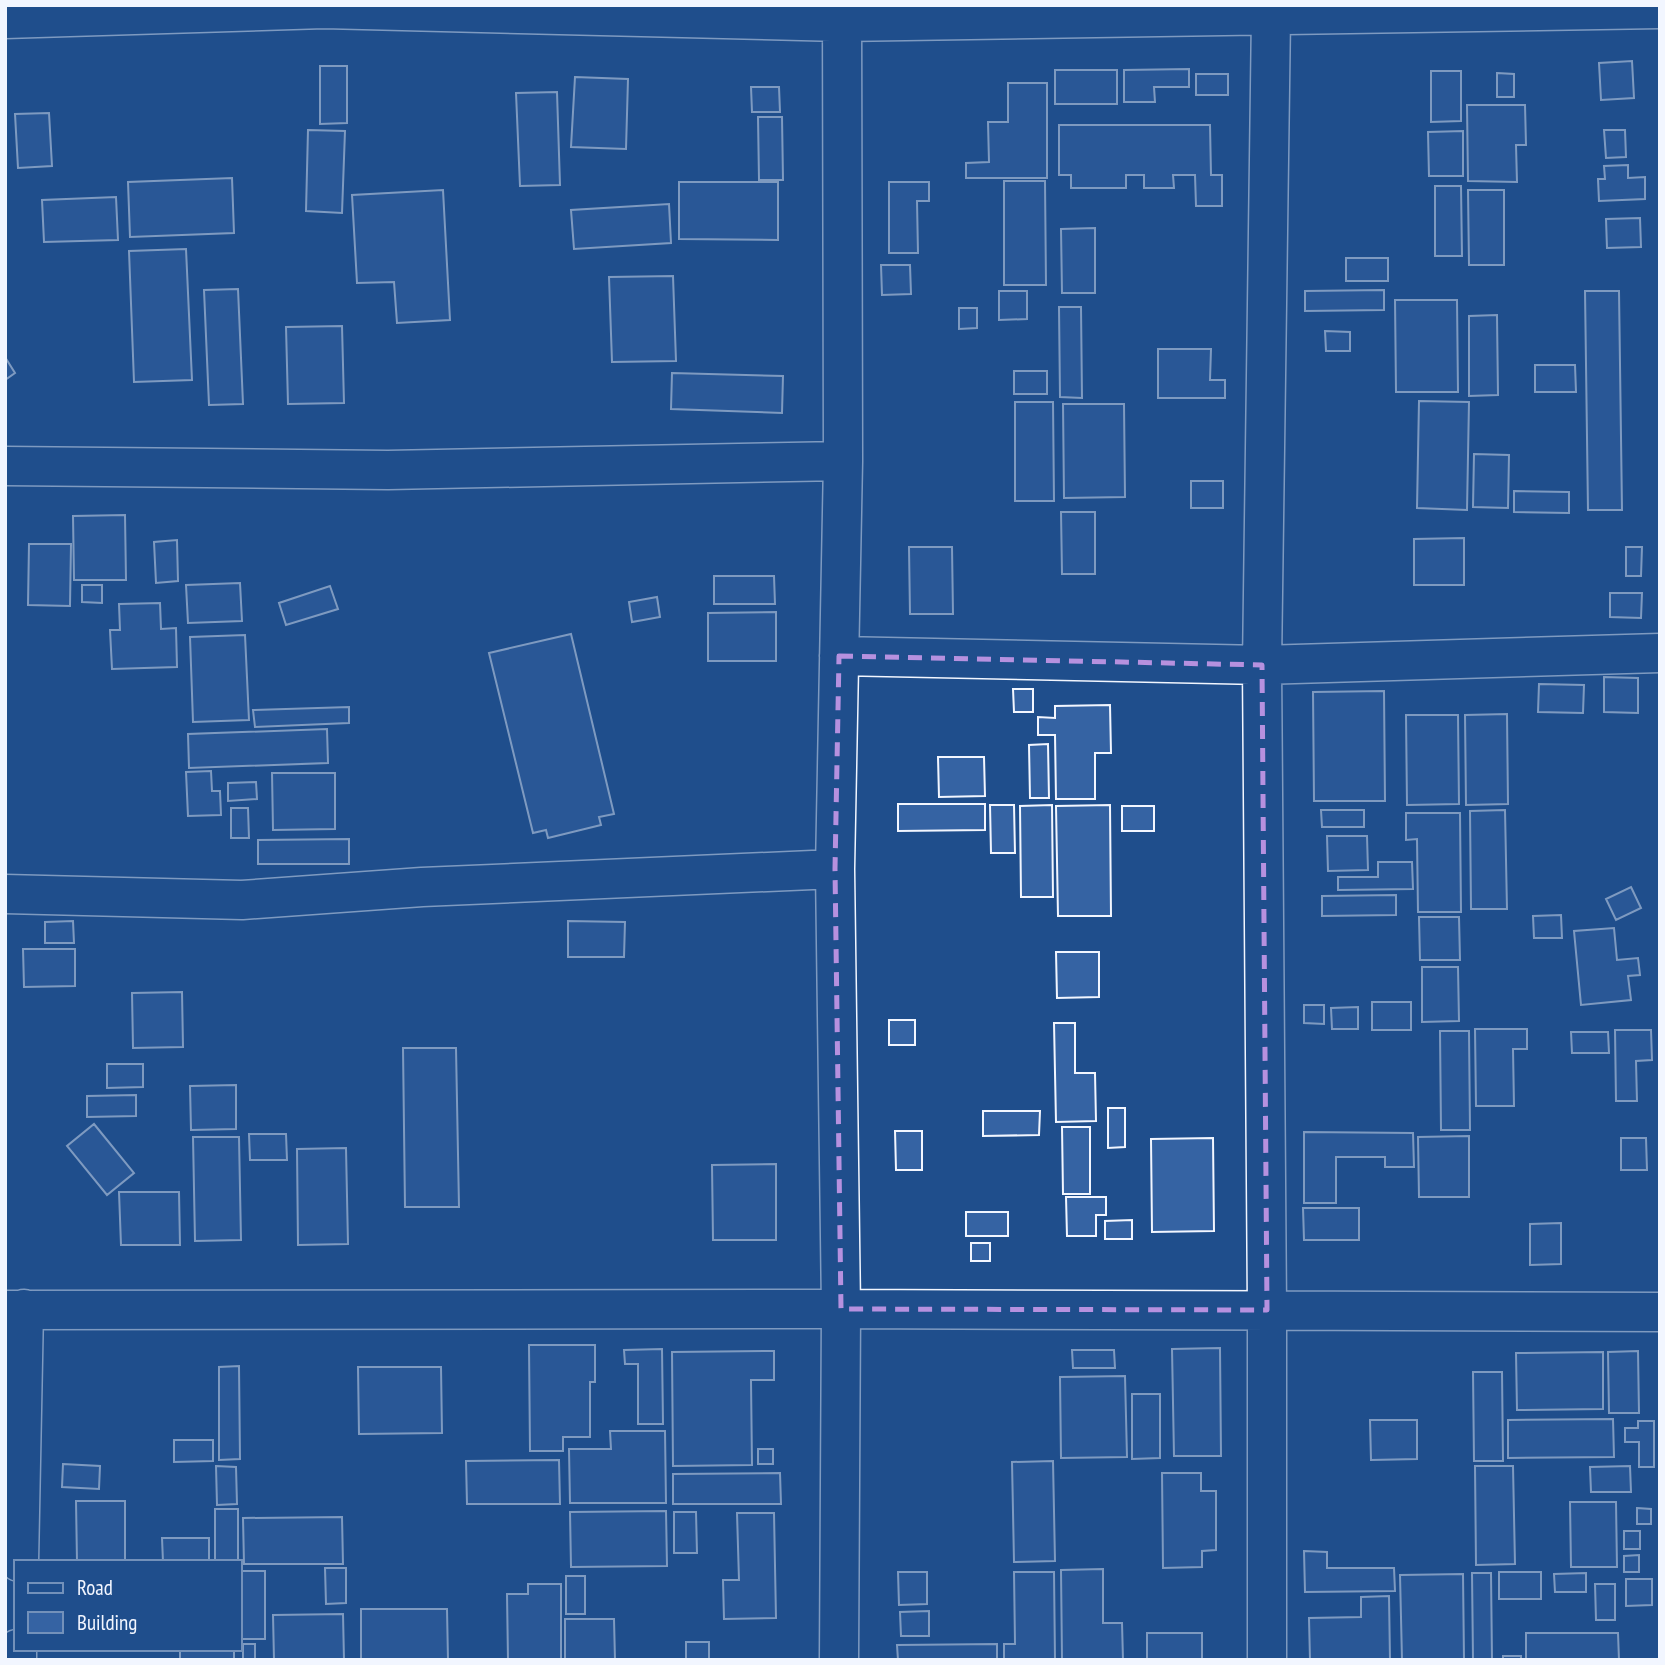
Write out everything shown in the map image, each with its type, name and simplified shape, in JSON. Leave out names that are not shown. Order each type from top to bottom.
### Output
[{"type":"street","points":[[5,19],[324,9],[1271,15],[1660,9]]},
{"type":"street","points":[[839,1660],[841,1309],[835,869],[843,461],[841,14]]},
{"type":"street","points":[[1267,1660],[1262,665],[1271,15]]},
{"type":"street","points":[[5,466],[388,470],[843,461]]},
{"type":"street","points":[[839,656],[1262,665],[1660,653]]},
{"type":"street","points":[[5,894],[242,900],[422,887],[835,869]]},
{"type":"street","points":[[19,1560],[14,1309],[1660,1312]]},
{"type":"highlighted area","points":[[839,656],[1262,665],[1267,1310],[841,1309],[835,869]]},
{"type":"building","points":[[1632,61],[1634,98],[1601,100],[1599,63]]},
{"type":"building","points":[[320,66],[347,66],[347,123],[320,124]]},
{"type":"building","points":[[1189,69],[1189,87],[1154,87],[1155,102],[1124,102],[1124,70]]},
{"type":"building","points":[[1055,70],[1117,70],[1117,104],[1055,104]]},
{"type":"building","points":[[1431,71],[1461,71],[1461,121],[1431,122]]},
{"type":"building","points":[[1497,73],[1514,74],[1514,97],[1497,97]]},
{"type":"building","points":[[1196,74],[1228,74],[1228,95],[1196,95]]},
{"type":"building","points":[[575,77],[628,79],[626,149],[571,147]]},
{"type":"building","points":[[1008,83],[1047,83],[1047,178],[966,178],[966,163],[989,162],[988,122],[1008,122]]},
{"type":"building","points":[[751,87],[779,87],[780,112],[752,112]]},
{"type":"building","points":[[557,92],[560,185],[520,186],[516,93]]},
{"type":"building","points":[[1467,105],[1525,105],[1526,145],[1516,145],[1517,182],[1468,181]]},
{"type":"building","points":[[49,113],[52,166],[18,168],[15,114]]},
{"type":"building","points":[[758,117],[782,117],[783,180],[759,180]]},
{"type":"building","points":[[1059,125],[1210,125],[1211,175],[1222,175],[1222,206],[1196,206],[1195,175],[1173,175],[1174,188],[1144,188],[1144,175],[1126,175],[1126,188],[1071,188],[1071,175],[1059,175]]},
{"type":"building","points":[[308,130],[345,131],[342,213],[306,211]]},
{"type":"building","points":[[1604,130],[1625,130],[1626,157],[1606,158]]},
{"type":"building","points":[[1463,131],[1463,176],[1429,176],[1428,132]]},
{"type":"building","points":[[1628,165],[1628,178],[1645,177],[1645,199],[1599,201],[1598,179],[1605,179],[1604,166]]},
{"type":"building","points":[[232,178],[234,233],[130,237],[128,182]]},
{"type":"building","points":[[1004,181],[1045,181],[1046,285],[1004,285]]},
{"type":"building","points":[[679,182],[778,182],[778,240],[679,239]]},
{"type":"building","points":[[889,182],[929,182],[929,201],[917,201],[918,253],[889,253]]},
{"type":"building","points":[[1435,186],[1461,186],[1462,256],[1435,256]]},
{"type":"building","points":[[443,190],[450,320],[397,323],[394,282],[357,283],[352,195]]},
{"type":"building","points":[[1468,190],[1504,190],[1504,265],[1469,265]]},
{"type":"building","points":[[116,197],[118,240],[44,242],[42,200]]},
{"type":"building","points":[[669,204],[671,243],[574,249],[571,210]]},
{"type":"building","points":[[1640,218],[1641,247],[1607,248],[1606,219]]},
{"type":"building","points":[[1095,228],[1095,293],[1062,293],[1061,229]]},
{"type":"building","points":[[186,249],[192,380],[134,382],[129,251]]},
{"type":"building","points":[[1346,258],[1388,258],[1388,281],[1346,281]]},
{"type":"building","points":[[881,265],[910,265],[911,294],[882,295]]},
{"type":"building","points":[[673,276],[676,361],[612,362],[609,277]]},
{"type":"building","points":[[238,289],[243,404],[209,405],[204,290]]},
{"type":"building","points":[[1384,290],[1384,310],[1305,311],[1305,291]]},
{"type":"building","points":[[999,291],[1027,291],[1027,319],[999,320]]},
{"type":"building","points":[[1585,291],[1619,291],[1622,510],[1588,510]]},
{"type":"building","points":[[1395,300],[1457,300],[1458,392],[1396,392]]},
{"type":"building","points":[[1059,307],[1081,307],[1082,398],[1060,397]]},
{"type":"building","points":[[959,308],[977,308],[977,328],[959,329]]},
{"type":"building","points":[[1497,315],[1498,395],[1469,396],[1469,316]]},
{"type":"building","points":[[342,326],[344,403],[288,404],[286,327]]},
{"type":"building","points":[[1325,331],[1350,332],[1350,351],[1326,351]]},
{"type":"building","points":[[1158,349],[1211,349],[1210,380],[1225,380],[1225,398],[1158,398]]},
{"type":"building","points":[[5,357],[15,373],[5,380]]},
{"type":"building","points":[[1535,365],[1575,365],[1576,392],[1535,392]]},
{"type":"building","points":[[1014,371],[1047,371],[1047,394],[1014,394]]},
{"type":"building","points":[[672,373],[783,376],[782,413],[671,409]]},
{"type":"building","points":[[1419,401],[1469,402],[1467,510],[1417,508]]},
{"type":"building","points":[[1015,402],[1053,402],[1054,501],[1015,501]]},
{"type":"building","points":[[1063,404],[1124,404],[1125,497],[1064,498]]},
{"type":"building","points":[[1474,454],[1509,455],[1508,508],[1473,507]]},
{"type":"building","points":[[1191,481],[1223,481],[1223,508],[1191,508]]},
{"type":"building","points":[[1514,491],[1569,492],[1569,513],[1514,512]]},
{"type":"building","points":[[1061,512],[1095,512],[1095,574],[1062,574]]},
{"type":"building","points":[[125,515],[126,580],[74,580],[73,516]]},
{"type":"building","points":[[1464,538],[1464,585],[1414,585],[1414,539]]},
{"type":"building","points":[[177,540],[178,581],[156,583],[154,542]]},
{"type":"building","points":[[29,544],[71,544],[70,606],[28,605]]},
{"type":"building","points":[[909,547],[952,547],[953,614],[910,614]]},
{"type":"building","points":[[1626,547],[1642,547],[1641,576],[1626,576]]},
{"type":"building","points":[[714,576],[774,576],[775,604],[714,604]]},
{"type":"building","points":[[240,583],[242,621],[188,623],[186,585]]},
{"type":"building","points":[[82,585],[102,585],[102,603],[82,602]]},
{"type":"building","points":[[330,586],[338,609],[286,625],[279,603]]},
{"type":"building","points":[[1610,593],[1642,593],[1641,618],[1610,617]]},
{"type":"building","points":[[657,597],[660,617],[632,622],[629,602]]},
{"type":"building","points":[[160,603],[161,629],[176,628],[177,667],[112,669],[110,630],[120,630],[119,604]]},
{"type":"building","points":[[776,612],[776,661],[708,661],[708,613]]},
{"type":"building","points":[[571,634],[614,814],[599,817],[601,825],[548,838],[546,830],[533,833],[489,653]]},
{"type":"building","points":[[245,635],[249,720],[193,722],[190,637]]},
{"type":"building","points":[[1604,677],[1638,678],[1638,713],[1604,712]]},
{"type":"building","points":[[1539,684],[1584,685],[1583,713],[1538,712]]},
{"type":"building","points":[[1013,689],[1033,689],[1033,712],[1014,712]]},
{"type":"building","points":[[1384,691],[1385,801],[1314,801],[1313,692]]},
{"type":"building","points":[[1110,705],[1111,753],[1095,753],[1095,799],[1056,799],[1055,735],[1038,735],[1038,717],[1055,718],[1055,706]]},
{"type":"building","points":[[349,707],[349,723],[255,727],[253,710]]},
{"type":"building","points":[[1507,714],[1508,804],[1466,805],[1465,715]]},
{"type":"building","points":[[1406,715],[1458,715],[1459,804],[1407,805]]},
{"type":"building","points":[[327,729],[328,763],[189,768],[188,734]]},
{"type":"building","points":[[1048,744],[1049,798],[1030,798],[1029,745]]},
{"type":"building","points":[[938,757],[984,757],[985,796],[939,797]]},
{"type":"building","points":[[211,771],[212,791],[220,791],[221,815],[188,816],[186,772]]},
{"type":"building","points":[[272,773],[335,773],[335,829],[273,830]]},
{"type":"building","points":[[256,782],[257,799],[228,801],[228,783]]},
{"type":"building","points":[[898,804],[985,804],[985,830],[898,831]]},
{"type":"building","points":[[990,805],[1014,805],[1015,853],[991,853]]},
{"type":"building","points":[[1052,805],[1053,897],[1021,897],[1020,806]]},
{"type":"building","points":[[1110,805],[1111,916],[1058,916],[1056,806]]},
{"type":"building","points":[[1122,806],[1154,806],[1154,831],[1122,831]]},
{"type":"building","points":[[231,808],[248,808],[249,838],[231,838]]},
{"type":"building","points":[[1321,810],[1364,810],[1364,827],[1322,827]]},
{"type":"building","points":[[1505,810],[1507,909],[1471,909],[1470,811]]},
{"type":"building","points":[[1406,813],[1460,813],[1461,912],[1418,912],[1417,839],[1406,840]]},
{"type":"building","points":[[1327,836],[1367,836],[1368,870],[1328,871]]},
{"type":"building","points":[[349,839],[349,864],[258,864],[258,840]]},
{"type":"building","points":[[1378,862],[1412,862],[1413,889],[1338,890],[1338,877],[1378,877]]},
{"type":"building","points":[[1631,887],[1641,908],[1616,920],[1606,899]]},
{"type":"building","points":[[1396,895],[1396,915],[1322,916],[1322,896]]},
{"type":"building","points":[[1561,915],[1562,938],[1534,938],[1533,916]]},
{"type":"building","points":[[1419,917],[1459,917],[1460,960],[1420,960]]},
{"type":"building","points":[[73,921],[74,943],[45,943],[45,922]]},
{"type":"building","points":[[568,921],[625,922],[624,957],[568,957]]},
{"type":"building","points":[[1614,928],[1617,960],[1638,958],[1640,975],[1628,976],[1631,1000],[1581,1005],[1574,931]]},
{"type":"building","points":[[23,949],[75,949],[75,986],[24,987]]},
{"type":"building","points":[[1056,952],[1099,952],[1099,997],[1057,998]]},
{"type":"building","points":[[1422,967],[1458,967],[1459,1021],[1422,1022]]},
{"type":"building","points":[[182,992],[183,1047],[133,1048],[132,993]]},
{"type":"building","points":[[1372,1002],[1411,1002],[1411,1030],[1372,1030]]},
{"type":"building","points":[[1304,1005],[1324,1005],[1324,1024],[1304,1023]]},
{"type":"building","points":[[1358,1007],[1358,1029],[1332,1029],[1331,1008]]},
{"type":"building","points":[[889,1020],[915,1020],[915,1045],[889,1045]]},
{"type":"building","points":[[1054,1023],[1075,1023],[1075,1073],[1095,1073],[1096,1121],[1056,1122]]},
{"type":"building","points":[[1475,1029],[1527,1029],[1527,1049],[1513,1049],[1514,1106],[1476,1106]]},
{"type":"building","points":[[1615,1030],[1651,1030],[1652,1060],[1636,1061],[1637,1101],[1616,1101]]},
{"type":"building","points":[[1440,1031],[1469,1031],[1470,1130],[1441,1130]]},
{"type":"building","points":[[1571,1032],[1608,1032],[1609,1053],[1572,1053]]},
{"type":"building","points":[[403,1048],[456,1048],[459,1207],[405,1207]]},
{"type":"building","points":[[107,1064],[143,1064],[143,1087],[107,1088]]},
{"type":"building","points":[[236,1085],[236,1129],[191,1130],[190,1086]]},
{"type":"building","points":[[136,1095],[136,1116],[87,1117],[87,1096]]},
{"type":"building","points":[[1108,1108],[1125,1108],[1125,1147],[1108,1148]]},
{"type":"building","points":[[983,1111],[1040,1111],[1039,1135],[983,1136]]},
{"type":"building","points":[[94,1124],[134,1173],[107,1195],[67,1146]]},
{"type":"building","points":[[1062,1127],[1090,1127],[1090,1194],[1063,1194]]},
{"type":"building","points":[[895,1131],[922,1131],[922,1170],[896,1170]]},
{"type":"building","points":[[1304,1132],[1413,1133],[1414,1167],[1385,1167],[1385,1157],[1336,1157],[1336,1203],[1304,1203]]},
{"type":"building","points":[[249,1134],[286,1134],[287,1160],[250,1160]]},
{"type":"building","points":[[1469,1136],[1469,1197],[1419,1197],[1418,1137]]},
{"type":"building","points":[[193,1137],[239,1137],[241,1240],[195,1241]]},
{"type":"building","points":[[1213,1138],[1214,1231],[1152,1232],[1151,1139]]},
{"type":"building","points":[[1621,1138],[1646,1138],[1647,1170],[1621,1170]]},
{"type":"building","points":[[346,1148],[348,1244],[298,1245],[297,1149]]},
{"type":"building","points":[[776,1164],[776,1240],[713,1240],[712,1165]]},
{"type":"building","points":[[119,1192],[179,1192],[180,1245],[121,1245]]},
{"type":"building","points":[[1066,1197],[1106,1197],[1106,1215],[1096,1215],[1096,1236],[1067,1236]]},
{"type":"building","points":[[1303,1208],[1359,1208],[1359,1240],[1304,1240]]},
{"type":"building","points":[[966,1212],[1008,1212],[1008,1236],[966,1236]]},
{"type":"building","points":[[1132,1220],[1132,1239],[1105,1239],[1105,1221]]},
{"type":"building","points":[[1561,1223],[1561,1264],[1530,1265],[1530,1224]]},
{"type":"building","points":[[971,1243],[990,1243],[990,1261],[971,1261]]},
{"type":"building","points":[[529,1345],[595,1345],[595,1382],[590,1382],[590,1437],[563,1437],[563,1451],[530,1451]]},
{"type":"building","points":[[1220,1348],[1221,1456],[1174,1456],[1172,1349]]},
{"type":"building","points":[[662,1349],[663,1424],[638,1424],[638,1364],[625,1364],[624,1350]]},
{"type":"building","points":[[1072,1350],[1114,1350],[1115,1368],[1073,1368]]},
{"type":"building","points":[[774,1351],[774,1380],[751,1380],[752,1465],[673,1466],[672,1352]]},
{"type":"building","points":[[1638,1351],[1639,1413],[1609,1413],[1608,1352]]},
{"type":"building","points":[[1603,1352],[1603,1409],[1517,1410],[1516,1353]]},
{"type":"building","points":[[239,1366],[240,1459],[219,1460],[219,1367]]},
{"type":"building","points":[[358,1367],[441,1367],[442,1433],[359,1434]]},
{"type":"building","points":[[1473,1372],[1502,1372],[1503,1461],[1474,1461]]},
{"type":"building","points":[[1125,1376],[1127,1457],[1061,1458],[1060,1377]]},
{"type":"building","points":[[1132,1394],[1160,1394],[1160,1458],[1132,1459]]},
{"type":"building","points":[[1613,1419],[1614,1457],[1508,1458],[1508,1420]]},
{"type":"building","points":[[1370,1420],[1417,1420],[1417,1459],[1371,1460]]},
{"type":"building","points":[[1638,1421],[1654,1421],[1654,1467],[1639,1467],[1639,1442],[1625,1442],[1625,1428],[1638,1428]]},
{"type":"building","points":[[610,1431],[665,1431],[666,1503],[570,1503],[569,1449],[611,1449]]},
{"type":"building","points":[[174,1440],[213,1440],[213,1461],[174,1462]]},
{"type":"building","points":[[758,1449],[773,1449],[773,1464],[758,1464]]},
{"type":"building","points":[[559,1460],[560,1504],[467,1504],[466,1461]]},
{"type":"building","points":[[1053,1461],[1055,1561],[1014,1562],[1012,1462]]},
{"type":"building","points":[[63,1464],[100,1466],[99,1489],[62,1487]]},
{"type":"building","points":[[216,1466],[236,1467],[237,1504],[217,1505]]},
{"type":"building","points":[[1475,1466],[1513,1466],[1515,1564],[1476,1565]]},
{"type":"building","points":[[1630,1466],[1631,1492],[1591,1492],[1590,1467]]},
{"type":"building","points":[[780,1473],[781,1504],[673,1504],[673,1474]]},
{"type":"building","points":[[1162,1473],[1201,1473],[1201,1491],[1216,1491],[1216,1550],[1202,1551],[1202,1567],[1163,1568]]},
{"type":"building","points":[[76,1501],[125,1501],[125,1560],[77,1560]]},
{"type":"building","points":[[1570,1502],[1616,1502],[1617,1567],[1571,1567]]},
{"type":"building","points":[[1637,1508],[1651,1509],[1651,1524],[1637,1524]]},
{"type":"building","points":[[215,1509],[238,1509],[238,1560],[215,1560]]},
{"type":"building","points":[[666,1511],[667,1566],[571,1567],[570,1512]]},
{"type":"building","points":[[674,1512],[696,1512],[697,1553],[674,1553]]},
{"type":"building","points":[[737,1513],[774,1513],[776,1618],[724,1619],[723,1580],[739,1580]]},
{"type":"building","points":[[342,1517],[343,1564],[244,1564],[243,1518]]},
{"type":"building","points":[[1624,1531],[1640,1531],[1640,1549],[1624,1549]]},
{"type":"building","points":[[162,1538],[209,1538],[209,1560],[163,1560]]},
{"type":"building","points":[[1304,1551],[1327,1552],[1327,1568],[1394,1568],[1395,1591],[1305,1592]]},
{"type":"building","points":[[1639,1555],[1639,1572],[1624,1572],[1624,1556]]},
{"type":"building","points":[[325,1568],[346,1568],[346,1603],[326,1604]]},
{"type":"building","points":[[1103,1569],[1103,1623],[1122,1623],[1123,1660],[1062,1660],[1061,1570]]},
{"type":"building","points":[[242,1571],[265,1571],[265,1639],[242,1639]]},
{"type":"building","points":[[898,1572],[927,1572],[927,1604],[899,1605]]},
{"type":"building","points":[[1014,1572],[1054,1572],[1055,1660],[1004,1660],[1004,1644],[1015,1644]]},
{"type":"building","points":[[1499,1572],[1541,1572],[1541,1599],[1499,1599]]},
{"type":"building","points":[[1472,1573],[1491,1573],[1492,1660],[1473,1660]]},
{"type":"building","points":[[1586,1573],[1586,1592],[1555,1592],[1554,1574]]},
{"type":"building","points":[[1463,1574],[1464,1660],[1402,1660],[1400,1575]]},
{"type":"building","points":[[566,1576],[585,1576],[585,1614],[566,1614]]},
{"type":"building","points":[[1626,1579],[1652,1579],[1652,1605],[1626,1606]]},
{"type":"building","points":[[528,1584],[561,1584],[561,1660],[508,1660],[507,1594],[528,1594]]},
{"type":"building","points":[[1595,1584],[1615,1584],[1615,1620],[1596,1620]]},
{"type":"building","points":[[1389,1596],[1390,1660],[1310,1660],[1309,1618],[1361,1617],[1361,1597]]},
{"type":"building","points":[[361,1609],[447,1609],[448,1660],[361,1660]]},
{"type":"building","points":[[929,1611],[929,1636],[901,1636],[900,1612]]},
{"type":"building","points":[[343,1614],[344,1660],[274,1660],[273,1615]]},
{"type":"building","points":[[565,1619],[614,1619],[615,1660],[565,1660]]},
{"type":"building","points":[[1147,1633],[1202,1633],[1202,1660],[1147,1660]]},
{"type":"building","points":[[1526,1633],[1618,1633],[1619,1660],[1526,1660]]},
{"type":"building","points":[[686,1642],[709,1642],[709,1660],[686,1660]]},
{"type":"building","points":[[243,1644],[255,1644],[255,1660],[243,1660]]},
{"type":"building","points":[[997,1644],[997,1660],[898,1660],[897,1645]]},
{"type":"building","points":[[180,1651],[234,1651],[234,1660],[180,1660]]},
{"type":"building","points":[[1503,1656],[1521,1656],[1521,1660],[1503,1660]]}]
